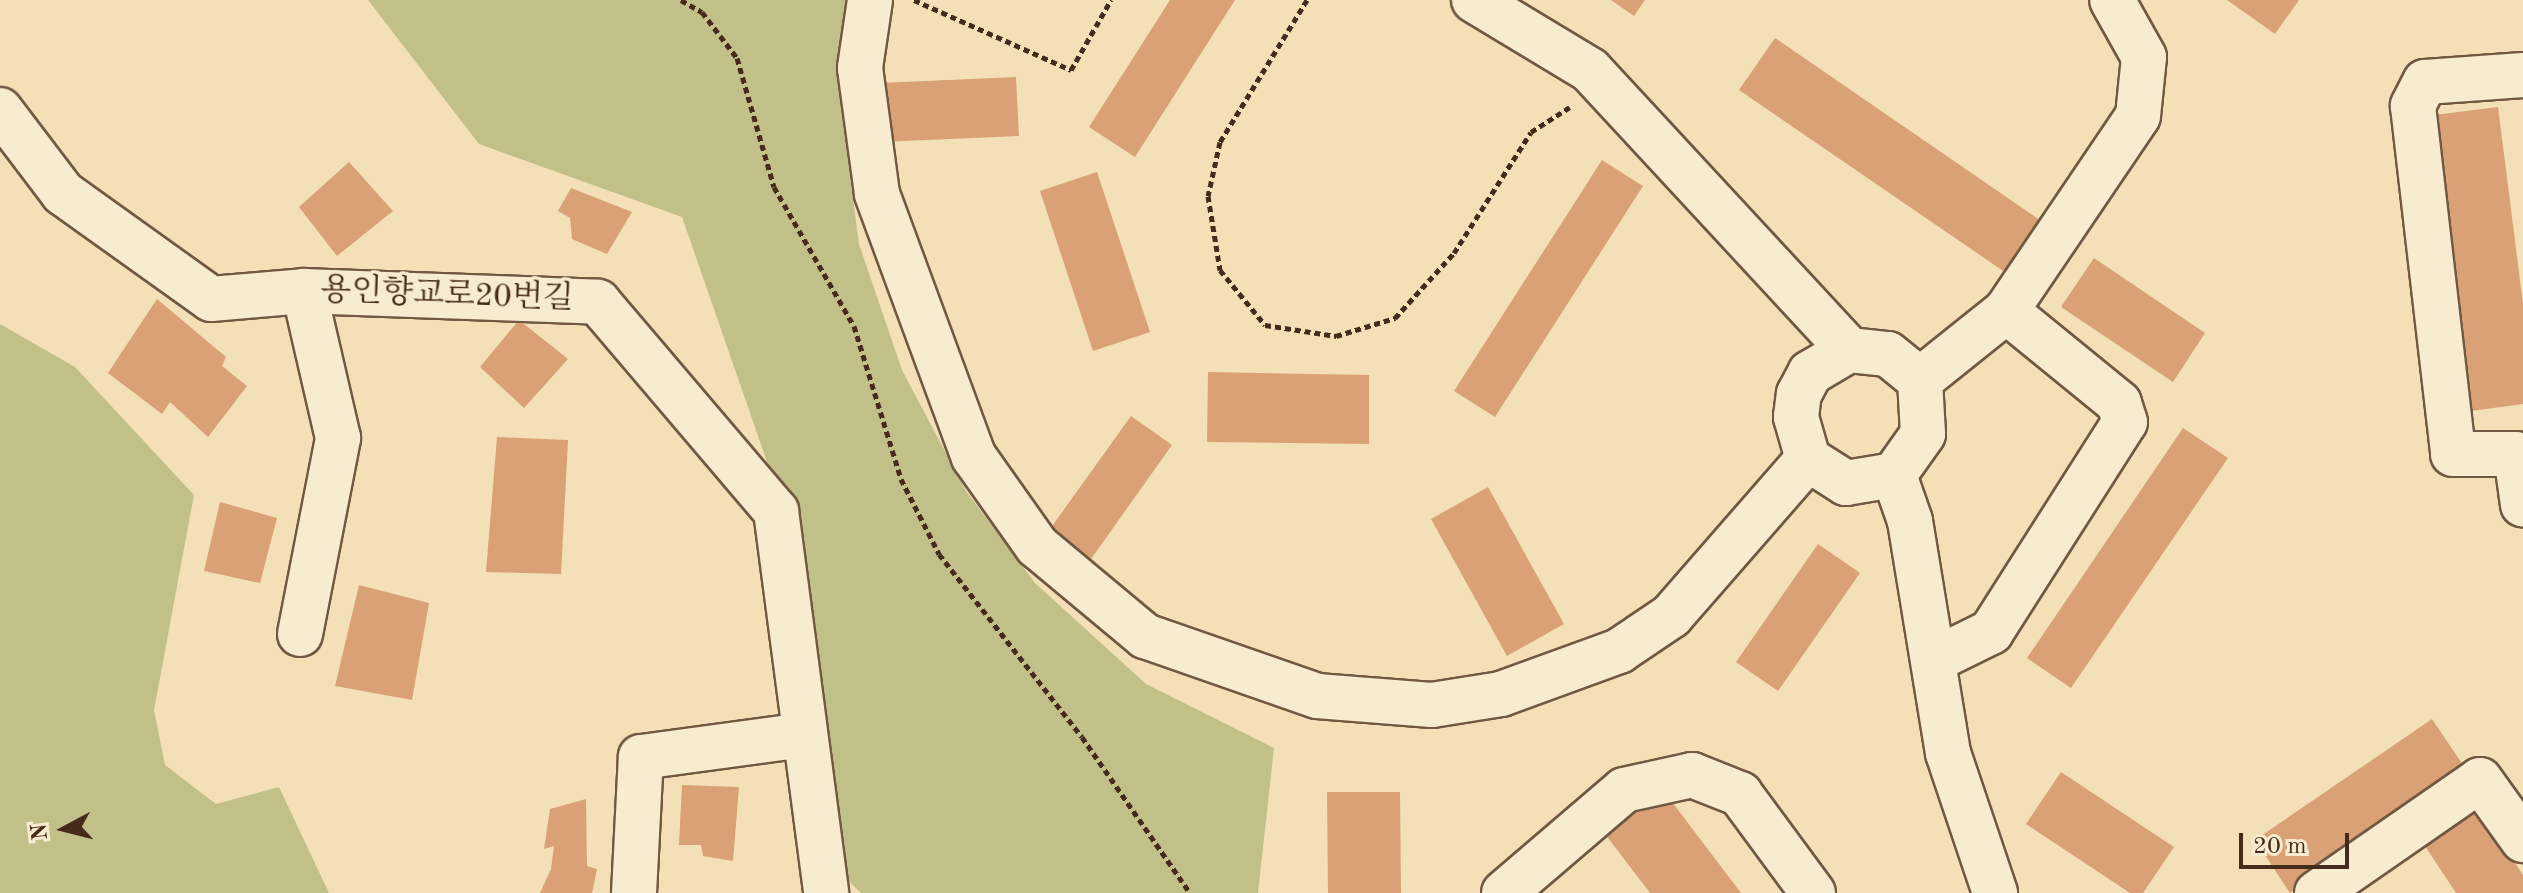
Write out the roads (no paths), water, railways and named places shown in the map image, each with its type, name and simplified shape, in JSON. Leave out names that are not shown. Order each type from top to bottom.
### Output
[{"type":"street","points":[[870,0],[860,68],[877,194],[961,427],[990,488],[1020,528],[1088,595],[1145,636],[1317,696],[1432,705],[1501,694],[1619,651],[1671,616],[1808,459]]},
{"type":"street","points":[[1474,0],[1605,84],[1849,350]]},
{"type":"street","points":[[1920,380],[2006,311],[2144,99],[2137,35],[2112,0]]},
{"type":"street","points":[[2523,75],[2425,82],[2413,106],[2453,454],[2516,454],[2523,505]]},
{"type":"street","name":"용인향교로20번길","points":[[0,110],[63,193],[211,299],[304,291],[598,302],[776,511],[826,893]]},
{"type":"street","points":[[300,634],[338,438],[304,291]]},
{"type":"street","points":[[1934,660],[1991,632],[2125,422],[2119,403],[2006,311]]},
{"type":"street","points":[[1849,350],[1888,354],[1920,380],[1923,434],[1894,475],[1846,483],[1808,459],[1796,417],[1799,394],[1810,373],[1849,350]]},
{"type":"street","points":[[1894,475],[1910,521],[1948,753],[1995,893]]},
{"type":"street","points":[[634,893],[641,757],[803,735]]},
{"type":"street","points":[[1504,893],[1624,790],[1692,775],[1740,794],[1813,893]]},
{"type":"street","points":[[2317,893],[2480,780],[2523,840]]}]
